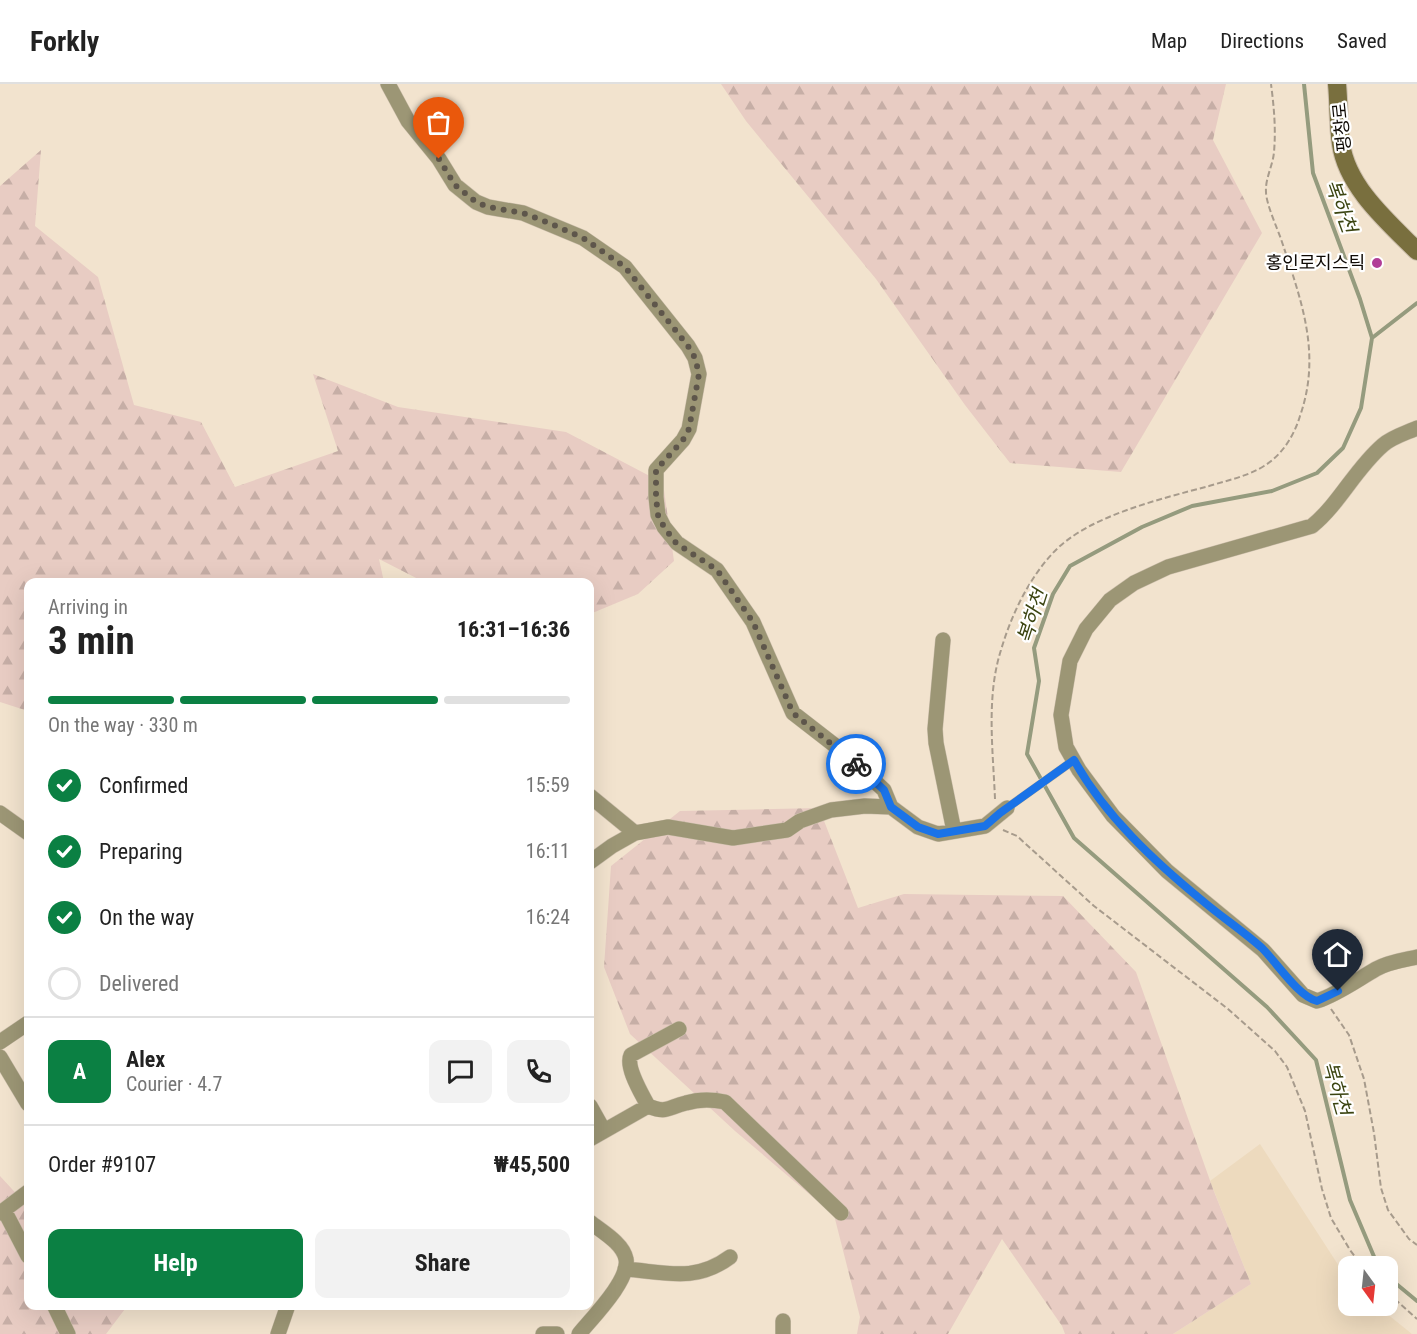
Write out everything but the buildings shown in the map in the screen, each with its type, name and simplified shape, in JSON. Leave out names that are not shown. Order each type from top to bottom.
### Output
[{"type":"street","points":[[388,84],[408,121],[439,159],[455,185],[476,202],[488,207],[523,213],[583,238],[625,267],[688,346],[695,358],[699,374],[689,429],[683,440],[656,470],[658,515],[676,543],[717,570],[753,622],[793,713],[842,751],[884,790],[891,807],[918,827],[938,834],[985,826],[1003,810]]},
{"type":"street","name":"평창로","points":[[1337,84],[1341,145],[1357,184],[1376,211],[1416,248]]},
{"type":"street","points":[[1417,428],[1385,443],[1356,473],[1340,497],[1311,526],[1168,567],[1134,583],[1110,600],[1086,629],[1070,661],[1061,715],[1068,763],[1113,816],[1146,851],[1263,950],[1302,994],[1317,1001],[1324,999],[1390,963],[1417,957]]},
{"type":"street","points":[[943,640],[934,729],[954,831]]},
{"type":"street","points":[[594,799],[635,833]]},
{"type":"street","points":[[594,859],[635,833],[668,827],[739,837],[787,830],[800,821],[831,810],[865,806],[891,807]]},
{"type":"street","points":[[0,813],[24,829]]},
{"type":"street","points":[[0,1042],[24,1026]]},
{"type":"street","points":[[679,1029],[631,1055],[629,1059],[630,1067],[648,1107],[658,1111],[667,1111],[685,1103],[710,1099],[725,1102],[841,1213]]},
{"type":"street","points":[[0,1057],[24,1097]]},
{"type":"street","points":[[594,1137],[648,1107]]},
{"type":"street","points":[[594,1113],[604,1131]]},
{"type":"street","points":[[24,1195],[2,1211],[24,1249]]},
{"type":"street","points":[[579,1334],[616,1286],[625,1269],[626,1257],[617,1244],[594,1225]]},
{"type":"street","points":[[625,1269],[690,1274],[716,1268],[730,1257]]},
{"type":"street","points":[[56,1310],[68,1334]]},
{"type":"street","points":[[278,1334],[286,1310]]},
{"type":"street","points":[[543,1334],[557,1334]]},
{"type":"lane","points":[[1003,810],[1068,763]]},
{"type":"path","points":[[1003,810],[995,799],[993,726],[993,691],[1000,651],[1016,610],[1035,577],[1053,553],[1083,531],[1116,513],[1245,477],[1266,465],[1288,444],[1300,416],[1307,389],[1311,353],[1304,314],[1266,192],[1274,154],[1276,123],[1271,84]]},
{"type":"path","points":[[985,826],[1005,830],[1017,836],[1094,906],[1228,1009],[1275,1051],[1287,1067],[1305,1111],[1322,1189],[1331,1218],[1354,1256]]},
{"type":"path","points":[[1324,999],[1349,1035],[1364,1079],[1381,1188],[1388,1210],[1409,1239],[1417,1245]]},
{"type":"path","points":[[1398,1302],[1417,1319]]},
{"type":"shaded area","points":[[1260,1144],[1338,1265],[1338,1316],[1390,1316],[1412,1334],[1173,1334],[1251,1284],[1210,1181]]},
{"type":"green space","points":[[721,84],[1226,84],[1213,140],[1262,233],[1121,472],[1010,463],[965,405],[876,279],[746,121]]},
{"type":"green space","points":[[41,150],[35,226],[98,277],[134,405],[201,422],[235,487],[338,451],[313,374],[398,407],[566,432],[663,483],[674,561],[638,594],[594,612],[594,578],[416,578],[379,559],[383,578],[24,578],[24,710],[0,702],[0,186]]},
{"type":"green space","points":[[819,808],[858,908],[904,894],[1063,896],[1136,972],[1213,1189],[1251,1284],[1173,1334],[1065,1334],[1062,1326],[1002,1239],[948,1334],[857,1334],[860,1317],[834,1215],[735,1131],[630,1034],[604,967],[611,866],[680,811]]},
{"type":"green space","points":[[0,1176],[24,1200],[24,1310],[124,1310],[106,1334],[0,1334]]},
{"type":"waterway","name":"복하천","points":[[1304,84],[1313,173],[1360,299],[1372,338],[1361,408],[1343,448],[1317,473],[1272,491],[1192,506],[1142,527],[1070,566],[1053,594],[1034,648],[1039,681],[1027,754],[1074,838],[1267,1007],[1316,1060],[1350,1200],[1374,1256]]},
{"type":"waterway","points":[[1372,338],[1417,303]]},
{"type":"waterway","name":"복하천","points":[[1398,1285],[1417,1301]]},
{"type":"way so far","points":[[439,159],[455,185],[476,202],[488,207],[523,213],[549,223],[583,238],[625,267],[688,346],[695,358],[699,374],[689,429],[683,440],[656,470],[658,515],[676,543],[717,570],[753,622],[793,713],[856,764]]},
{"type":"place","name":"홍인로지스틱","points":[[1377,263]]},
{"type":"route","points":[[856,764],[884,790],[891,807],[918,827],[938,834],[985,826],[1074,760],[1113,816],[1146,851],[1263,950],[1302,994],[1317,1001],[1338,991]]}]
